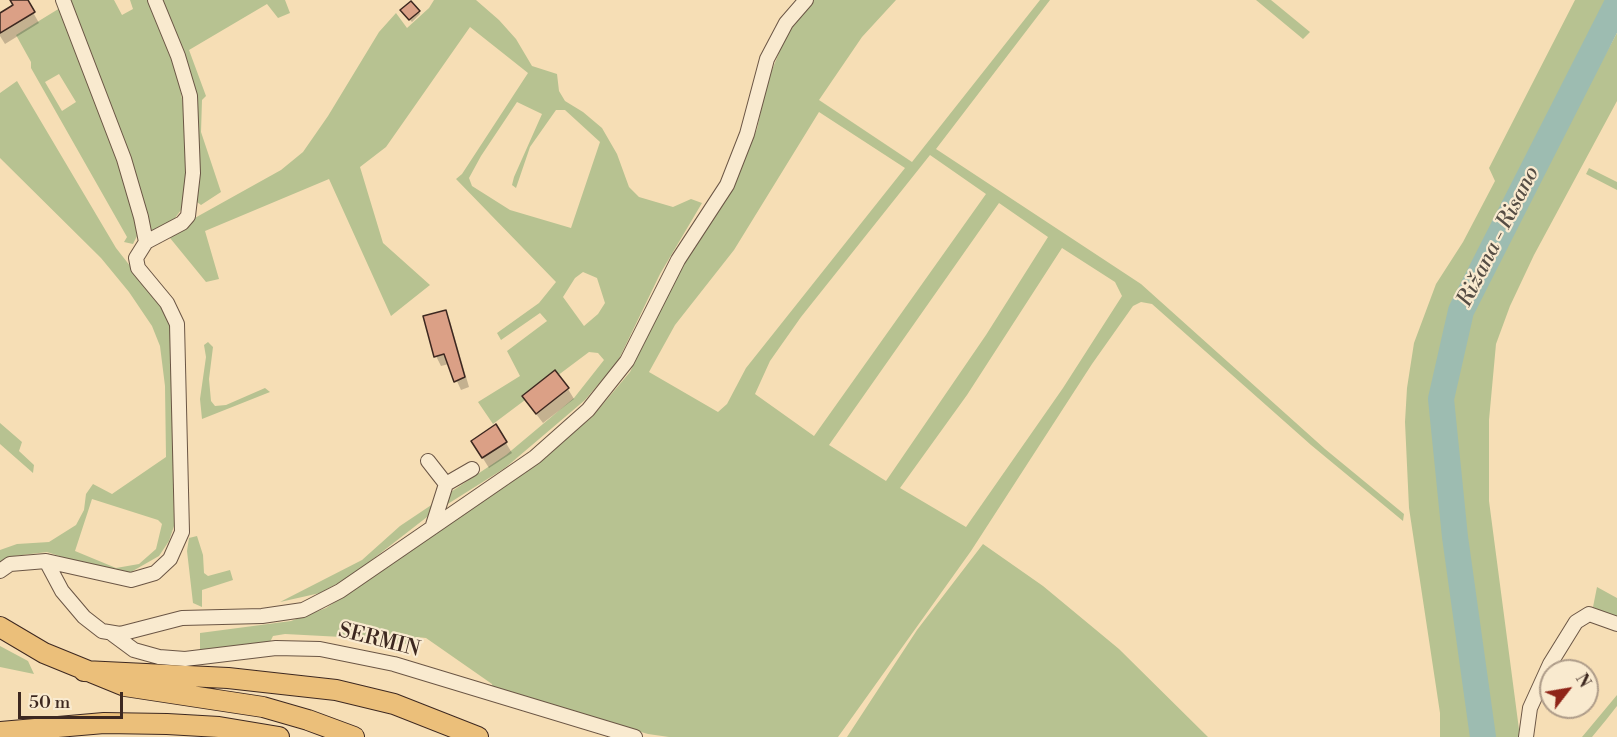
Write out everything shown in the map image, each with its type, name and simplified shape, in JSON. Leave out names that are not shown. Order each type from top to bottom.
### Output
[{"type":"highway","points":[[0,627],[44,653],[125,686],[263,707],[354,737]]},
{"type":"highway","points":[[84,671],[228,678],[336,690],[394,704],[478,737]]},
{"type":"highway","points":[[0,732],[104,723],[167,724],[219,727],[279,737]]},
{"type":"street","points":[[63,0],[124,159],[146,242]]},
{"type":"street","points":[[0,571],[10,564],[46,561],[131,580],[155,573],[171,559],[182,532],[177,324],[167,303],[138,268],[136,258],[146,242],[182,223],[188,216],[193,174],[190,96],[178,56],[155,0]]},
{"type":"street","points":[[111,633],[120,634],[182,618],[262,616],[303,610],[340,591],[433,525],[535,458],[588,410],[612,383],[627,361],[678,260],[727,185],[747,134],[767,59],[786,23],[806,0]]},
{"type":"street","points":[[428,461],[446,484]]},
{"type":"street","points":[[433,525],[446,484],[472,469]]},
{"type":"street","name":"SERMIN","points":[[46,561],[62,591],[84,617],[134,650],[159,657],[185,659],[276,648],[320,649],[394,664],[635,737]]},
{"type":"street","points":[[1526,737],[1530,708],[1550,664],[1576,622],[1589,614],[1617,624]]},
{"type":"green space","points":[[68,0],[114,0],[122,15],[133,9],[130,0],[148,0],[178,77],[185,115],[188,161],[184,206],[172,222],[150,232]]},
{"type":"green space","points":[[163,0],[285,0],[290,13],[278,18],[267,4],[189,50],[206,96],[202,100],[201,132],[221,192],[201,205],[197,202],[195,96]]},
{"type":"green space","points":[[434,0],[476,0],[516,39],[532,66],[557,74],[559,91],[565,101],[602,128],[617,154],[629,187],[639,197],[673,207],[691,199],[702,203],[660,274],[618,361],[585,400],[505,468],[427,517],[351,576],[320,593],[280,602],[362,560],[400,526],[506,455],[574,398],[604,360],[598,353],[589,352],[493,424],[478,402],[520,376],[507,351],[547,321],[540,313],[501,340],[497,333],[539,303],[556,282],[456,179],[462,174],[528,73],[470,27],[386,147],[360,167],[383,243],[430,285],[391,316],[329,179],[205,231],[219,279],[206,282],[170,238],[193,219],[281,170],[303,152],[328,116],[379,32],[396,13],[407,28],[429,8]],"holes":[[[517,102],[542,114],[514,177],[512,185],[516,188],[530,147],[556,110],[565,110],[600,142],[571,228],[510,210],[472,186],[469,178]],[[583,272],[597,278],[605,303],[598,314],[584,326],[563,297],[575,278]]]},
{"type":"green space","points":[[814,0],[896,0],[862,37],[819,100],[912,162],[1040,0],[1050,0],[936,149],[1141,284],[1325,449],[1404,514],[1403,521],[1311,445],[1152,304],[1141,302],[1133,306],[1092,364],[971,551],[838,737],[669,737],[648,734],[493,689],[492,684],[426,638],[416,637],[406,644],[393,644],[342,637],[285,634],[273,636],[270,642],[200,651],[200,633],[291,621],[326,608],[516,479],[592,417],[630,372],[683,261],[738,172],[757,129],[767,82],[788,31]],"holes":[[[819,112],[905,168],[746,368],[727,404],[718,412],[649,372],[675,325],[734,250]],[[930,155],[986,194],[814,436],[755,394],[770,361],[801,317]],[[999,203],[1048,237],[986,335],[886,481],[829,445]],[[1062,248],[1115,282],[1122,296],[1063,388],[966,527],[900,488],[967,395]]]},
{"type":"green space","points":[[1256,0],[1271,0],[1310,32],[1303,39]]},
{"type":"green space","points":[[1575,0],[1615,0],[1459,301],[1443,350],[1438,383],[1437,447],[1477,737],[1440,737],[1440,713],[1409,508],[1405,422],[1407,388],[1414,343],[1436,284],[1463,242],[1495,181],[1489,168]]},
{"type":"green space","points":[[60,8],[108,125],[130,195],[137,236],[133,244],[124,242],[127,237],[31,68],[31,62],[16,35]],"holes":[[[59,74],[76,102],[62,111],[45,82]]]},
{"type":"green space","points":[[1617,33],[1617,101],[1534,255],[1510,306],[1496,344],[1489,420],[1489,501],[1520,737],[1493,737],[1453,474],[1449,438],[1452,384],[1465,326],[1483,280]]},
{"type":"green space","points":[[17,81],[116,248],[167,313],[172,329],[174,526],[169,541],[159,556],[131,572],[115,574],[47,552],[14,556],[0,563],[0,550],[17,544],[49,542],[76,525],[84,510],[86,494],[93,484],[112,494],[166,457],[165,386],[160,346],[152,326],[129,292],[101,258],[0,158],[0,93]],"holes":[[[92,499],[158,520],[162,524],[156,549],[139,564],[116,568],[75,551]]]},
{"type":"green space","points":[[1589,168],[1617,182],[1617,190],[1586,174]]},
{"type":"green space","points":[[208,342],[213,347],[209,379],[211,401],[215,406],[226,405],[265,388],[270,392],[202,419],[200,399],[206,357],[204,345]]},
{"type":"green space","points":[[0,423],[22,442],[19,451],[34,465],[33,473],[0,444]]},
{"type":"green space","points":[[197,536],[203,555],[204,573],[208,576],[230,570],[233,580],[202,590],[202,607],[193,603],[187,551],[189,538]]},
{"type":"green space","points":[[983,544],[1043,586],[1119,649],[1208,737],[847,737],[917,630]]},
{"type":"green space","points":[[1597,587],[1617,598],[1617,618],[1593,607]]},
{"type":"green space","points":[[0,646],[28,661],[34,674],[0,667]]},
{"type":"green space","points":[[1617,695],[1617,706],[1592,737],[1582,737]]},
{"type":"building","points":[[10,0],[28,0],[35,12],[0,33],[0,13],[13,5]]},
{"type":"building","points":[[411,1],[420,11],[409,20],[400,10]]},
{"type":"building","points":[[446,310],[465,377],[454,382],[444,354],[434,357],[423,316]]},
{"type":"building","points":[[555,370],[569,388],[536,414],[522,396]]},
{"type":"building","points":[[496,424],[507,442],[482,458],[471,441]]},
{"type":"waterway","name":"Rižana - Risano","points":[[1483,737],[1455,537],[1441,399],[1461,311],[1617,4]]}]
